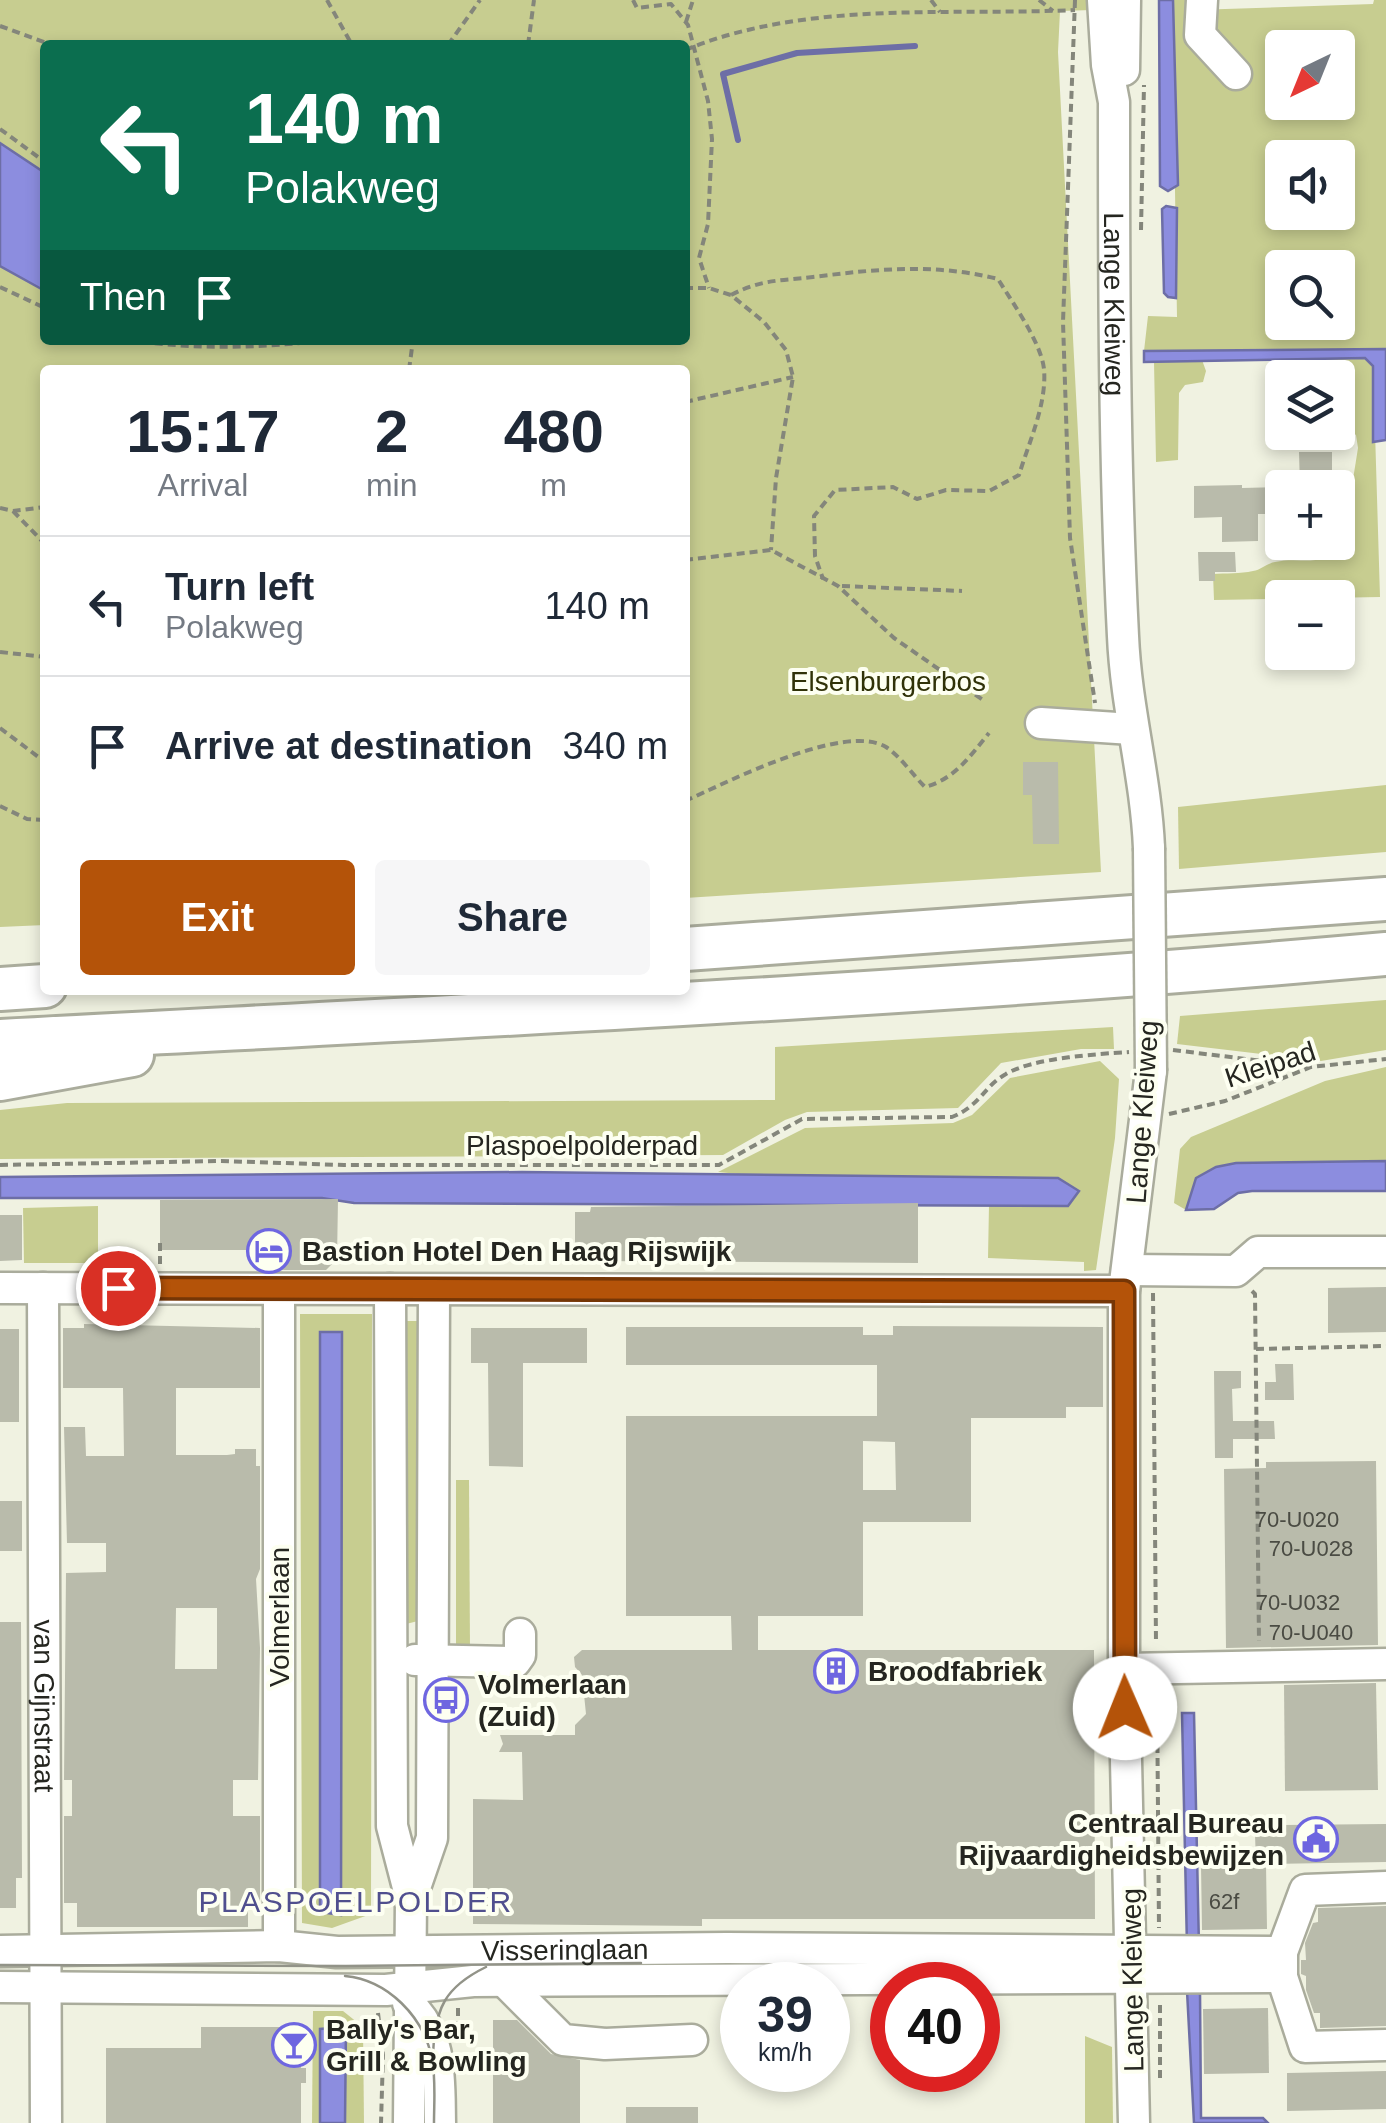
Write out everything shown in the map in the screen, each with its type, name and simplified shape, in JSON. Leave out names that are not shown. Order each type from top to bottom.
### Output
[{"type":"highway","points":[[690,948],[1386,898]]},
{"type":"highway","points":[[0,1041],[1218,969],[1386,954]]},
{"type":"highway","points":[[0,989],[40,986]]},
{"type":"highway","points":[[0,1079],[62,1070],[270,1026]]},
{"type":"street","name":"Lange Kleiweg","points":[[1114,102],[1126,66],[1125,0]]},
{"type":"street","points":[[1202,0],[1200,34],[1236,74]]},
{"type":"street","name":"Lange Kleiweg","points":[[1089,5],[1114,102],[1114,347],[1122,640],[1132,728],[1147,798],[1149,848],[1150,1058],[1134,1277],[1124,1669],[1146,1964],[1134,2123]]},
{"type":"street","points":[[1041,724],[1132,728]]},
{"type":"street","points":[[0,1288],[434,1290],[1134,1277],[1236,1271],[1258,1252],[1386,1252]]},
{"type":"street","name":"van Gijnstraat","points":[[44,1288],[46,2123]]},
{"type":"street","name":"Volmerlaan","points":[[279,1289],[280,1946]]},
{"type":"street","points":[[390,1290],[392,1826],[411,1899],[409,2123]]},
{"type":"street","points":[[411,1899],[432,1838],[434,1290]]},
{"type":"street","points":[[392,1660],[515,1662],[520,1655],[520,1634]]},
{"type":"street","points":[[1124,1669],[1386,1664]]},
{"type":"street","points":[[1386,1887],[1304,1890],[1282,1964],[1306,2047],[1386,2045]]},
{"type":"street","name":"Visseringlaan","points":[[0,1952],[280,1946],[337,1952],[1146,1964]]},
{"type":"street","points":[[1146,1964],[1282,1964]]},
{"type":"street","name":"Visseringlaan","points":[[0,1987],[409,1996],[457,1982],[1146,1964]]},
{"type":"street","points":[[504,1981],[564,2040],[605,2044],[692,2040]]},
{"type":"street","points":[[409,1996],[435,2045],[440,2123]]},
{"type":"path","points":[[327,0],[349,40]]},
{"type":"path","points":[[452,40],[480,0]]},
{"type":"path","points":[[529,40],[534,0]]},
{"type":"path","points":[[633,0],[637,8],[672,4],[686,22],[708,101],[712,139],[708,224],[698,258],[709,288]]},
{"type":"path","points":[[686,22],[693,0]]},
{"type":"path","points":[[931,0],[940,12]]},
{"type":"path","points":[[1039,0],[1053,11]]},
{"type":"path","points":[[1075,0],[1089,5]]},
{"type":"path","points":[[690,48],[730,33],[805,16],[1053,11],[1089,5]]},
{"type":"path","points":[[1089,5],[1064,322],[1070,538],[1099,728]]},
{"type":"path","points":[[0,26],[40,41]]},
{"type":"path","points":[[0,129],[40,158]]},
{"type":"path","points":[[731,295],[757,282],[855,270],[960,270],[998,279],[1044,366],[1043,394],[1019,476],[988,490],[946,490],[917,498],[893,487],[835,490],[814,516],[815,556],[823,579]]},
{"type":"path","points":[[0,287],[40,306]]},
{"type":"path","points":[[690,288],[709,288],[731,295],[764,322],[786,350],[793,377],[776,478],[771,550]]},
{"type":"path","points":[[161,345],[252,349],[286,345]]},
{"type":"path","points":[[690,401],[793,377]]},
{"type":"path","points":[[0,508],[40,508]]},
{"type":"path","points":[[13,511],[40,539]]},
{"type":"path","points":[[690,559],[771,550],[838,586],[894,638],[983,700]]},
{"type":"path","points":[[838,586],[962,591]]},
{"type":"path","points":[[0,652],[40,656]]},
{"type":"path","points":[[0,728],[40,758]]},
{"type":"path","points":[[690,799],[814,747],[860,739],[886,747],[925,787],[943,782],[966,762],[989,732]]},
{"type":"path","points":[[0,806],[26,819],[40,820]]},
{"type":"path","name":"Plaspoelpolderpad","points":[[0,1166],[221,1161],[344,1165],[719,1165],[802,1119],[952,1117],[970,1110],[1002,1075],[1093,1054],[1150,1058],[1186,1050],[1311,1067]]},
{"type":"path","name":"Kleipad","points":[[1167,1114],[1225,1101],[1311,1067],[1386,1059]]},
{"type":"path","points":[[1236,1271],[1255,1294],[1260,1665]]},
{"type":"path","name":"Lange Kleiweg","points":[[1134,1277],[1157,1670],[1146,1964],[1160,2086]]},
{"type":"path","points":[[1255,1349],[1386,1346]]},
{"type":"green space","name":"Elsenburgerbos","points":[[0,0],[1091,0],[1092,10],[1060,11],[1058,52],[1101,872],[690,898],[690,365],[40,365],[40,925],[0,927]]},
{"type":"green space","points":[[1172,0],[1193,0],[1194,10],[1373,4],[1374,0],[1386,0],[1386,349],[1144,351],[1148,316],[1177,317]]},
{"type":"green space","points":[[1365,358],[1373,365],[1380,597],[1355,597],[1355,580],[1265,580],[1265,599],[1214,600],[1213,574],[1248,572],[1286,560],[1355,560],[1355,360],[1323,360]]},
{"type":"green space","points":[[1202,360],[1206,371],[1203,382],[1185,385],[1179,393],[1178,460],[1156,462],[1154,362]]},
{"type":"green space","points":[[1386,785],[1386,852],[1179,869],[1178,807]]},
{"type":"green space","points":[[1386,1000],[1386,1050],[1321,1061],[1177,1044],[1180,1016]]},
{"type":"green space","points":[[1113,1027],[1114,1049],[1081,1049],[1001,1063],[958,1108],[807,1112],[723,1155],[0,1159],[0,1110],[67,1103],[775,1100],[775,1047]]},
{"type":"green space","points":[[1100,1061],[1119,1079],[1115,1138],[1096,1270],[1084,1271],[1084,1262],[988,1258],[989,1205],[1068,1206],[718,1172],[805,1128],[953,1123],[972,1115],[1010,1078]]},
{"type":"green space","points":[[1386,1067],[1386,1161],[1236,1163],[1196,1178],[1186,1210],[1174,1203],[1180,1149],[1191,1137],[1325,1081]]},
{"type":"green space","points":[[98,1206],[98,1263],[24,1263],[23,1208]]},
{"type":"green space","points":[[300,1314],[372,1314],[371,1914],[332,1928],[302,1923]],"holes":[[[320,1333],[342,1333],[341,1915],[320,1912]]]},
{"type":"green space","points":[[406,1321],[418,1321],[418,1621],[406,1624]]},
{"type":"green space","points":[[456,1480],[469,1480],[470,1649],[456,1645]]},
{"type":"green space","points":[[313,2011],[343,2011],[363,2027],[364,2123],[312,2123]]},
{"type":"green space","points":[[1085,2036],[1112,2047],[1113,2123],[1085,2123]]},
{"type":"water","points":[[1159,0],[1173,0],[1178,185],[1168,191],[1160,186]]},
{"type":"water","points":[[0,143],[40,170],[40,288],[0,266]]},
{"type":"water","points":[[1177,208],[1176,298],[1164,293],[1162,209]]},
{"type":"water","points":[[1386,349],[1386,440],[1373,442],[1373,366],[1365,358],[1144,362],[1144,351]]},
{"type":"water","points":[[1386,1161],[1386,1191],[1252,1191],[1238,1193],[1214,1209],[1186,1210],[1196,1178],[1216,1167],[1236,1163]]},
{"type":"water","points":[[522,1172],[1058,1178],[1079,1191],[1068,1206],[0,1198],[0,1177]]},
{"type":"water","points":[[320,1332],[342,1332],[341,1915],[320,1912]]},
{"type":"water","points":[[1182,1713],[1194,1713],[1199,1947],[1187,1947]]},
{"type":"water","points":[[1187,1991],[1200,1991],[1201,2118],[1263,2118],[1268,2123],[1194,2123]]},
{"type":"water","points":[[346,2027],[345,2123],[320,2123],[320,2029]]},
{"type":"building","points":[[1299,452],[1332,452],[1332,470],[1300,470]]},
{"type":"building","points":[[1194,486],[1265,487],[1265,514],[1258,514],[1258,541],[1222,542],[1222,517],[1194,518]]},
{"type":"building","points":[[1198,552],[1235,552],[1236,572],[1215,572],[1215,581],[1199,581]]},
{"type":"building","points":[[1023,762],[1058,762],[1059,844],[1033,844],[1032,795],[1023,795]]},
{"type":"building","points":[[338,1199],[337,1259],[326,1270],[273,1270],[273,1263],[265,1263],[252,1250],[160,1250],[160,1200]]},
{"type":"building","points":[[918,1203],[918,1263],[591,1261],[590,1250],[575,1250],[575,1212],[590,1212],[591,1207]]},
{"type":"building","points":[[0,1215],[22,1215],[22,1260],[0,1261]]},
{"type":"building","points":[[1386,1287],[1386,1332],[1328,1333],[1328,1288]]},
{"type":"building","points":[[84,1324],[260,1328],[260,1388],[176,1388],[176,1455],[227,1455],[235,1454],[235,1449],[256,1449],[256,1466],[260,1466],[260,1569],[256,1579],[260,1648],[258,1780],[233,1780],[233,1816],[260,1816],[260,1903],[248,1903],[248,1927],[77,1927],[77,1903],[64,1903],[64,1816],[72,1816],[72,1780],[64,1780],[66,1573],[106,1572],[106,1543],[67,1543],[64,1427],[85,1427],[86,1456],[124,1456],[123,1388],[63,1388],[63,1328],[84,1328]],"holes":[[[176,1608],[217,1608],[217,1669],[175,1669]]]},
{"type":"building","name":"Broodfabriek","points":[[893,1326],[1103,1327],[1103,1407],[1066,1407],[1066,1418],[971,1418],[971,1522],[863,1522],[863,1616],[758,1616],[758,1650],[1094,1650],[1095,1919],[702,1919],[702,1926],[473,1924],[473,1799],[523,1800],[522,1752],[499,1752],[503,1744],[500,1735],[575,1735],[575,1725],[586,1714],[582,1675],[575,1667],[574,1657],[582,1650],[732,1650],[731,1616],[626,1616],[626,1416],[877,1416],[877,1365],[626,1365],[626,1327],[863,1327],[863,1335],[893,1335]],"holes":[[[863,1441],[895,1442],[896,1490],[863,1490]]]},
{"type":"building","points":[[471,1328],[587,1328],[587,1363],[523,1363],[523,1467],[489,1466],[488,1363],[471,1363]]},
{"type":"building","points":[[0,1329],[19,1329],[19,1422],[0,1422]]},
{"type":"building","points":[[1275,1364],[1293,1364],[1294,1400],[1265,1400],[1265,1382],[1276,1382]]},
{"type":"building","points":[[1214,1371],[1241,1371],[1241,1388],[1232,1389],[1233,1421],[1274,1421],[1275,1439],[1233,1439],[1233,1458],[1215,1458]]},
{"type":"building","points":[[1376,1461],[1378,1645],[1226,1648],[1224,1469],[1266,1468],[1266,1462]]},
{"type":"building","points":[[0,1501],[22,1501],[22,1551],[0,1551]]},
{"type":"building","points":[[0,1622],[21,1622],[22,1878],[16,1878],[16,1908],[0,1908]]},
{"type":"building","points":[[1376,1683],[1378,1790],[1285,1791],[1284,1685]]},
{"type":"building","points":[[1386,1824],[1386,1862],[1266,1864],[1267,1929],[1202,1930],[1201,1865],[1256,1864],[1255,1834],[1282,1834],[1282,1825]]},
{"type":"building","points":[[1386,1906],[1386,2026],[1320,2028],[1320,2013],[1314,2013],[1306,1976],[1301,1974],[1301,1960],[1306,1960],[1305,1943],[1313,1923],[1318,1922],[1318,1908]]},
{"type":"building","points":[[1268,2008],[1269,2073],[1204,2074],[1203,2009]]},
{"type":"building","points":[[493,2020],[517,2020],[551,2054],[580,2060],[580,2123],[493,2123]]},
{"type":"building","points":[[201,2027],[301,2027],[301,2068],[306,2068],[306,2083],[301,2083],[301,2123],[106,2123],[106,2048],[201,2048]]},
{"type":"building","points":[[1386,2071],[1386,2109],[1287,2111],[1287,2073]]},
{"type":"building","points":[[626,2107],[698,2107],[698,2123],[626,2123]]},
{"type":"waterway","points":[[738,140],[723,74],[797,53],[915,46]]},
{"type":"tram line","points":[[0,1965],[641,1963]]},
{"type":"tram line","points":[[433,2054],[436,2024],[445,2001],[461,1983],[486,1967]]},
{"type":"tram line","points":[[345,1976],[389,1993],[402,2003],[421,2029],[433,2067],[434,2123]]},
{"type":"place","name":"Bastion Hotel Den Haag Rijswijk","points":[[269,1251]]},
{"type":"place","name":"Broodfabriek","points":[[836,1671]]},
{"type":"place","name":"Volmerlaan (Zuid)","points":[[446,1700]]},
{"type":"place","name":"Centraal Bureau Rijvaardigheidsbewijzen","points":[[1316,1839]]},
{"type":"place","name":"Bally's Bar, Grill & Bowling","points":[[294,2045]]},
{"type":"district","name":"PLASPOELPOLDER","points":[[356,1902]]},
{"type":"route","points":[[118,1288],[1124,1291],[1125,1708]]}]
